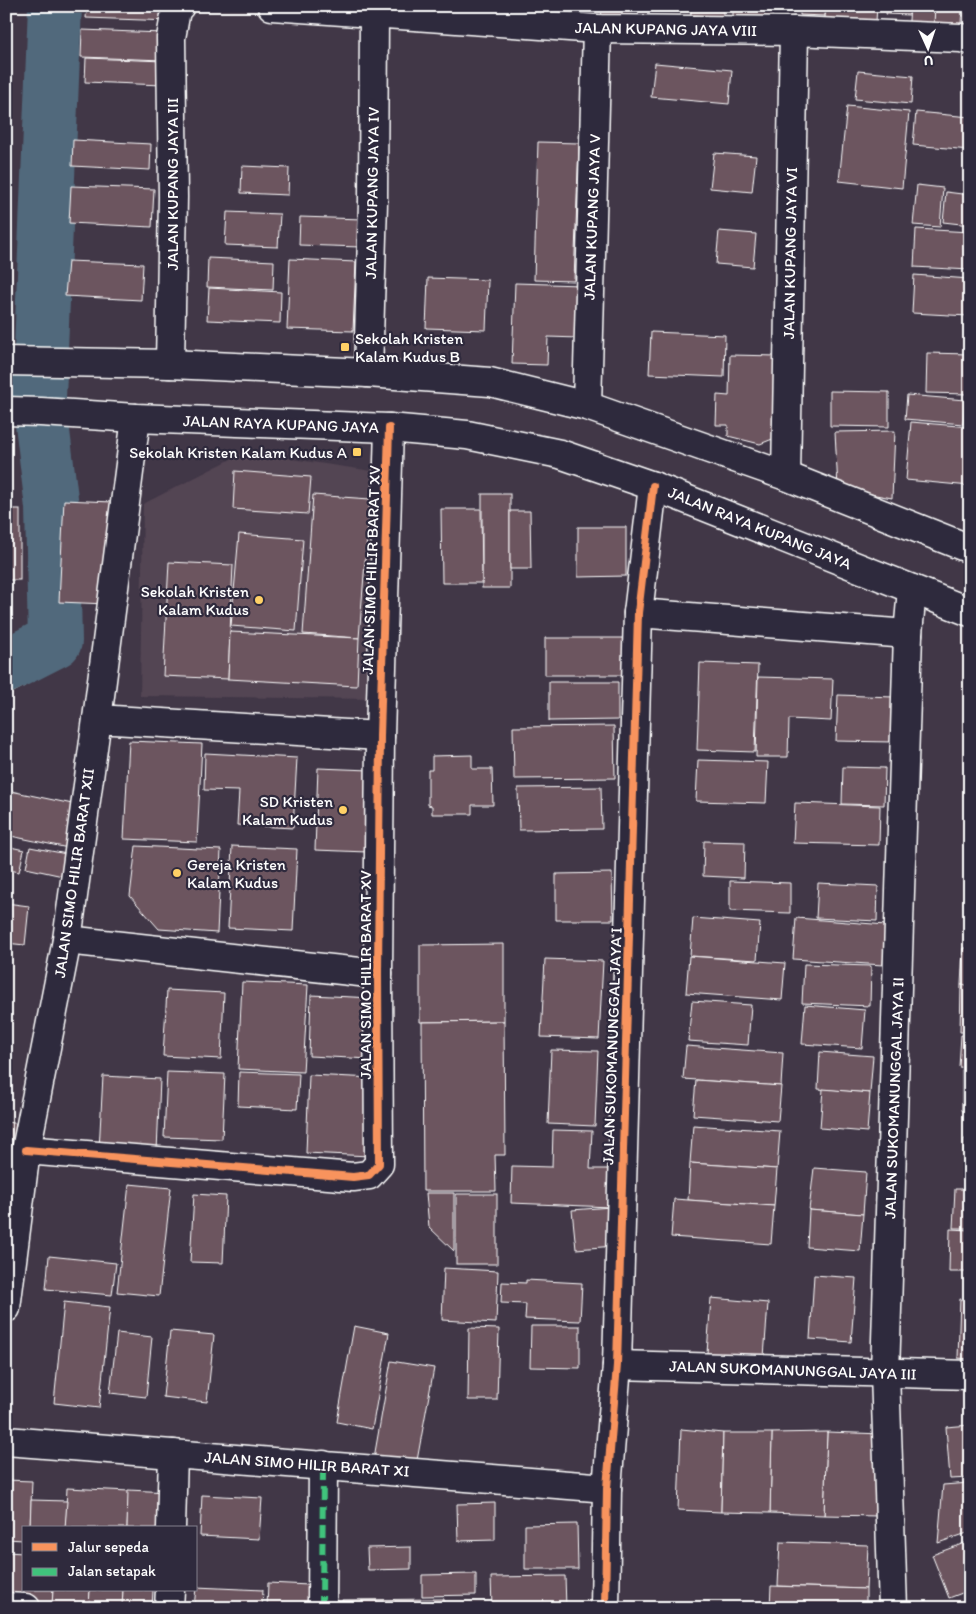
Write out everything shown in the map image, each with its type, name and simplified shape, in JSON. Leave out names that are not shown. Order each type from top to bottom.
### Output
[{"type":"street","name":"JALAN KUPANG JAYA III","points":[[170,364],[173,197],[171,38],[176,10],[180,6]]},
{"type":"street","name":"JALAN KUPANG JAYA VIII","points":[[272,6],[597,29],[794,31],[961,38],[970,40]]},
{"type":"street","name":"JALAN KUPANG JAYA IV","points":[[368,373],[373,202],[374,12]]},
{"type":"street","name":"JALAN KUPANG JAYA V","points":[[587,406],[597,29]]},
{"type":"street","name":"JALAN KUPANG JAYA VI","points":[[786,476],[794,31]]},
{"type":"street","points":[[6,361],[170,364],[368,373],[490,382],[587,406],[786,476],[970,549]]},
{"type":"street","name":"JALAN RAYA KUPANG JAYA","points":[[9,411],[389,428],[466,435],[560,454],[653,486],[970,612]]},
{"type":"street","name":"JALAN SIMO HILIR BARAT XII","points":[[6,1308],[26,1150],[67,940],[136,418]]},
{"type":"street","name":"JALAN SIMO HILIR BARAT XV","points":[[26,1150],[353,1177],[369,1175],[379,1164],[380,736],[389,428]]},
{"type":"street","name":"JALAN SUKOMANUNGGAL JAYA I","points":[[605,1608],[608,1488],[617,1365],[638,613],[653,486]]},
{"type":"street","name":"JALAN SUKOMANUNGGAL JAYA II","points":[[893,1608],[886,1373],[908,634],[912,589]]},
{"type":"street","points":[[638,613],[908,634]]},
{"type":"street","points":[[96,719],[380,736]]},
{"type":"street","points":[[67,940],[378,974]]},
{"type":"street","name":"JALAN SUKOMANUNGGAL JAYA III","points":[[617,1365],[970,1375]]},
{"type":"street","name":"JALAN SIMO HILIR BARAT XI","points":[[6,1441],[608,1488]]},
{"type":"street","points":[[171,1526],[172,1454]]},
{"type":"street","points":[[322,1608],[323,1465]]},
{"type":"street","points":[[169,1608],[170,1592]]},
{"type":"street","points":[[6,1607],[26,1608]]},
{"type":"shaded area","name":"Sekolah Kristen Kalam Kudus","points":[[245,452],[379,472],[374,699],[140,696],[143,504]]},
{"type":"green space","points":[[6,645],[25,686],[6,696]]},
{"type":"building","points":[[87,6],[165,6],[171,21],[86,18]]},
{"type":"building","points":[[602,6],[632,6],[631,27],[601,25]]},
{"type":"building","points":[[691,6],[723,6],[723,16],[691,15]]},
{"type":"building","points":[[733,6],[773,6],[772,20],[733,18]]},
{"type":"building","points":[[773,6],[800,6],[800,12],[773,10]]},
{"type":"building","points":[[800,6],[826,6],[825,16],[800,15]]},
{"type":"building","points":[[826,6],[877,6],[876,21],[825,18]]},
{"type":"building","points":[[887,6],[910,6],[909,15],[886,14]]},
{"type":"building","points":[[910,6],[935,6],[934,35],[908,34]]},
{"type":"building","points":[[935,6],[962,6],[961,25],[934,24]]},
{"type":"building","points":[[82,30],[163,33],[163,60],[81,57]]},
{"type":"building","points":[[86,58],[164,61],[163,85],[85,82]]},
{"type":"building","points":[[655,63],[732,70],[729,104],[651,97]]},
{"type":"building","points":[[858,71],[913,76],[911,104],[855,99]]},
{"type":"building","points":[[847,106],[909,112],[902,188],[839,181]]},
{"type":"building","points":[[916,112],[970,117],[970,150],[913,145]]},
{"type":"building","points":[[73,140],[151,144],[150,170],[72,166]]},
{"type":"building","points":[[538,142],[579,143],[574,281],[534,280]]},
{"type":"building","points":[[714,153],[756,156],[752,192],[710,188]]},
{"type":"building","points":[[242,166],[289,168],[288,195],[241,193]]},
{"type":"building","points":[[917,185],[943,188],[940,227],[913,225]]},
{"type":"building","points":[[71,186],[154,189],[152,227],[69,223]]},
{"type":"building","points":[[946,192],[970,195],[970,225],[943,222]]},
{"type":"building","points":[[227,212],[280,214],[278,247],[225,245]]},
{"type":"building","points":[[300,217],[362,219],[361,247],[299,245]]},
{"type":"building","points":[[916,229],[970,232],[970,270],[914,267]]},
{"type":"building","points":[[719,231],[756,234],[753,267],[716,264]]},
{"type":"building","points":[[208,258],[274,261],[273,290],[207,287]]},
{"type":"building","points":[[290,259],[356,262],[353,331],[287,329]]},
{"type":"building","points":[[68,261],[143,264],[141,300],[65,296]]},
{"type":"building","points":[[914,275],[970,279],[969,316],[912,313]]},
{"type":"building","points":[[428,278],[488,280],[486,330],[426,328]]},
{"type":"building","points":[[515,283],[581,285],[579,338],[548,337],[547,365],[512,364]]},
{"type":"building","points":[[209,288],[281,292],[280,323],[207,320]]},
{"type":"building","points":[[651,332],[725,335],[724,377],[649,374]]},
{"type":"building","points":[[927,353],[969,354],[968,394],[926,393]]},
{"type":"building","points":[[730,355],[777,356],[775,438],[760,444],[728,436],[728,425],[716,425],[717,395],[729,396]]},
{"type":"building","points":[[830,391],[889,392],[889,427],[830,426]]},
{"type":"building","points":[[907,395],[965,400],[963,424],[905,419]]},
{"type":"building","points":[[911,422],[970,427],[970,486],[906,480]]},
{"type":"building","points":[[895,431],[892,498],[838,488],[835,432]]},
{"type":"building","points":[[235,471],[311,477],[308,514],[233,509]]},
{"type":"building","points":[[482,494],[510,494],[510,588],[482,588]]},
{"type":"building","points":[[313,495],[370,499],[359,638],[303,634]]},
{"type":"building","points":[[64,500],[112,502],[107,604],[59,602]]},
{"type":"building","points":[[6,509],[20,509],[20,580],[6,580]]},
{"type":"building","points":[[441,509],[481,509],[482,583],[442,583]]},
{"type":"building","points":[[510,511],[530,511],[531,569],[510,569]]},
{"type":"building","points":[[578,527],[626,527],[626,576],[578,577]]},
{"type":"building","points":[[239,534],[303,539],[296,631],[231,626]]},
{"type":"building","points":[[169,562],[233,565],[228,679],[163,676]]},
{"type":"building","points":[[230,632],[359,638],[357,686],[228,679]]},
{"type":"building","points":[[545,638],[624,638],[625,675],[545,675]]},
{"type":"building","points":[[700,663],[758,665],[755,752],[697,750]]},
{"type":"building","points":[[758,677],[833,679],[831,721],[789,719],[788,757],[756,757]]},
{"type":"building","points":[[549,682],[618,682],[618,720],[549,721]]},
{"type":"building","points":[[838,695],[893,697],[892,742],[836,741]]},
{"type":"building","points":[[614,726],[615,778],[514,779],[513,727]]},
{"type":"building","points":[[129,741],[202,744],[197,842],[124,839]]},
{"type":"building","points":[[205,753],[297,758],[293,828],[237,825],[239,791],[204,790]]},
{"type":"building","points":[[472,755],[472,769],[492,769],[493,805],[472,805],[472,814],[432,814],[432,806],[428,805],[428,770],[432,770],[432,756]]},
{"type":"building","points":[[698,760],[768,762],[766,803],[696,801]]},
{"type":"building","points":[[843,767],[885,768],[884,805],[842,804]]},
{"type":"building","name":"SD Kristen Kalam Kudus","points":[[318,768],[370,770],[367,852],[315,850]]},
{"type":"building","points":[[601,787],[602,829],[519,830],[518,788]]},
{"type":"building","points":[[6,790],[82,806],[73,849],[6,835]]},
{"type":"building","points":[[795,803],[880,806],[879,845],[793,843]]},
{"type":"building","points":[[704,841],[745,842],[744,878],[703,876]]},
{"type":"building","points":[[6,846],[24,850],[19,872],[6,869]]},
{"type":"building","name":"Gereja Kristen Kalam Kudus","points":[[136,846],[221,850],[217,933],[159,929],[130,896]]},
{"type":"building","points":[[232,846],[297,849],[293,931],[228,928]]},
{"type":"building","points":[[30,847],[77,856],[72,878],[26,868]]},
{"type":"building","points":[[612,873],[613,920],[556,920],[556,874]]},
{"type":"building","points":[[730,881],[790,883],[790,913],[730,911]]},
{"type":"building","points":[[818,883],[878,886],[877,921],[816,918]]},
{"type":"building","points":[[6,903],[29,906],[25,945],[6,943]]},
{"type":"building","points":[[968,917],[970,917],[970,946],[967,946]]},
{"type":"building","points":[[693,918],[760,923],[757,960],[690,956]]},
{"type":"building","points":[[796,918],[886,925],[883,965],[793,959]]},
{"type":"building","points":[[504,944],[504,1021],[420,1022],[420,945]]},
{"type":"building","points":[[963,948],[970,948],[970,985],[961,985]]},
{"type":"building","points":[[689,956],[785,963],[782,1000],[686,993]]},
{"type":"building","points":[[545,959],[603,961],[599,1039],[541,1037]]},
{"type":"building","points":[[804,964],[871,966],[870,1006],[802,1003]]},
{"type":"building","points":[[242,982],[308,985],[303,1072],[238,1069]]},
{"type":"building","points":[[961,985],[970,985],[970,1032],[960,1032]]},
{"type":"building","points":[[167,990],[224,993],[221,1059],[163,1056]]},
{"type":"building","points":[[311,995],[373,998],[371,1059],[309,1056]]},
{"type":"building","points":[[692,1001],[751,1005],[748,1045],[688,1041]]},
{"type":"building","points":[[805,1005],[865,1010],[862,1048],[802,1044]]},
{"type":"building","points":[[504,1021],[505,1155],[495,1155],[496,1191],[423,1191],[422,1022]]},
{"type":"building","points":[[961,1035],[970,1036],[970,1068],[959,1067]]},
{"type":"building","points":[[686,1046],[783,1053],[781,1086],[683,1079]]},
{"type":"building","points":[[551,1050],[598,1051],[595,1126],[548,1124]]},
{"type":"building","points":[[820,1052],[873,1056],[870,1093],[818,1089]]},
{"type":"building","points":[[962,1070],[970,1070],[970,1110],[962,1110]]},
{"type":"building","points":[[167,1072],[225,1074],[222,1139],[164,1137]]},
{"type":"building","points":[[239,1072],[299,1074],[297,1109],[238,1106]]},
{"type":"building","points":[[309,1075],[374,1078],[370,1156],[306,1153]]},
{"type":"building","points":[[103,1076],[160,1079],[157,1152],[99,1150]]},
{"type":"building","points":[[696,1080],[781,1086],[778,1121],[693,1115]]},
{"type":"building","points":[[823,1089],[870,1093],[867,1132],[820,1128]]},
{"type":"building","points":[[6,1122],[21,1124],[19,1140],[6,1139]]},
{"type":"building","points":[[693,1125],[780,1131],[777,1169],[690,1163]]},
{"type":"building","points":[[553,1130],[592,1131],[590,1169],[613,1169],[611,1207],[511,1203],[512,1166],[552,1167]]},
{"type":"building","points":[[6,1139],[19,1140],[14,1173],[6,1172]]},
{"type":"building","points":[[964,1139],[970,1139],[970,1181],[963,1181]]},
{"type":"building","points":[[690,1163],[777,1169],[774,1206],[688,1200]]},
{"type":"building","points":[[814,1168],[866,1172],[863,1214],[809,1210]]},
{"type":"building","points":[[129,1184],[171,1188],[159,1296],[117,1292]]},
{"type":"building","points":[[955,1189],[970,1189],[970,1228],[953,1228]]},
{"type":"building","points":[[426,1193],[454,1193],[454,1251],[429,1227]]},
{"type":"building","points":[[194,1194],[226,1196],[223,1263],[190,1262]]},
{"type":"building","points":[[456,1194],[497,1194],[497,1264],[456,1264]]},
{"type":"building","points":[[674,1199],[774,1206],[771,1244],[671,1237]]},
{"type":"building","points":[[611,1207],[615,1246],[576,1249],[572,1210]]},
{"type":"building","points":[[809,1210],[863,1214],[860,1251],[807,1247]]},
{"type":"building","points":[[950,1229],[970,1230],[970,1272],[949,1272]]},
{"type":"building","points":[[49,1256],[116,1263],[112,1295],[46,1289]]},
{"type":"building","points":[[444,1268],[498,1271],[496,1323],[442,1320]]},
{"type":"building","points":[[814,1275],[856,1278],[851,1342],[810,1339]]},
{"type":"building","points":[[526,1280],[582,1283],[580,1321],[525,1319],[526,1304],[501,1303],[502,1282],[526,1283]]},
{"type":"building","points":[[711,1298],[768,1303],[764,1357],[707,1353]]},
{"type":"building","points":[[960,1299],[970,1300],[970,1359],[958,1358]]},
{"type":"building","points":[[64,1302],[110,1307],[99,1408],[54,1403]]},
{"type":"building","points":[[354,1326],[389,1333],[372,1429],[337,1422]]},
{"type":"building","points":[[531,1326],[580,1326],[580,1368],[530,1367]]},
{"type":"building","points":[[469,1328],[499,1329],[497,1400],[468,1400]]},
{"type":"building","points":[[170,1331],[214,1335],[207,1402],[163,1397]]},
{"type":"building","points":[[117,1333],[152,1337],[146,1397],[110,1393]]},
{"type":"building","points":[[391,1361],[434,1368],[416,1466],[374,1458]]},
{"type":"building","points":[[970,1425],[970,1478],[950,1479],[946,1427]]},
{"type":"building","points":[[681,1429],[723,1433],[721,1512],[678,1510]]},
{"type":"building","points":[[827,1432],[883,1434],[880,1516],[824,1515]]},
{"type":"building","points":[[827,1432],[824,1515],[770,1513],[772,1433]]},
{"type":"building","points":[[723,1433],[772,1433],[770,1513],[721,1512]]},
{"type":"building","points":[[6,1480],[32,1481],[30,1526],[22,1526],[22,1540],[6,1539]]},
{"type":"building","points":[[970,1483],[970,1532],[938,1543],[943,1485]]},
{"type":"building","points":[[67,1488],[129,1491],[127,1526],[65,1526]]},
{"type":"building","points":[[128,1490],[169,1492],[168,1526],[127,1526]]},
{"type":"building","points":[[202,1495],[262,1498],[259,1539],[200,1536]]},
{"type":"building","points":[[31,1500],[67,1501],[65,1526],[30,1526]]},
{"type":"building","points":[[495,1503],[495,1540],[458,1541],[457,1504]]},
{"type":"building","points":[[577,1524],[578,1569],[525,1569],[525,1525]]},
{"type":"building","points":[[970,1541],[970,1590],[949,1598],[932,1555]]},
{"type":"building","points":[[780,1542],[868,1545],[866,1589],[778,1586]]},
{"type":"building","points":[[411,1547],[411,1569],[368,1570],[367,1548]]},
{"type":"building","points":[[6,1552],[22,1553],[23,1605],[6,1604]]},
{"type":"building","points":[[476,1574],[476,1595],[422,1596],[422,1575]]},
{"type":"building","points":[[565,1576],[566,1608],[492,1608],[491,1577]]},
{"type":"building","points":[[268,1583],[309,1585],[307,1608],[267,1608]]},
{"type":"building","points":[[771,1586],[866,1589],[866,1608],[770,1608]]},
{"type":"building","points":[[198,1587],[263,1590],[262,1608],[194,1608],[196,1592],[198,1592]]},
{"type":"building","points":[[24,1592],[53,1592],[52,1606],[23,1605]]},
{"type":"building","points":[[53,1592],[90,1592],[89,1608],[52,1606]]},
{"type":"building","points":[[90,1592],[123,1592],[122,1608],[89,1608]]},
{"type":"building","points":[[123,1592],[153,1592],[152,1608],[122,1608]]},
{"type":"building","points":[[444,1599],[444,1608],[343,1608],[342,1600]]},
{"type":"waterway","points":[[6,666],[55,641],[52,507],[39,398],[55,6]]},
{"type":"marked path","points":[[322,1608],[323,1465]]},
{"type":"marked path","points":[[6,1607],[26,1608]]},
{"type":"cycle path","points":[[26,1150],[353,1177],[369,1175],[379,1164],[380,736],[389,428]]},
{"type":"cycle path","points":[[605,1608],[607,1488],[617,1365],[638,613],[653,486]]},
{"type":"place","name":"Sekolah Kristen Kalam Kudus B","points":[[345,347]]},
{"type":"place","name":"Sekolah Kristen Kalam Kudus A","points":[[357,452]]},
{"type":"place","name":"Sekolah Kristen Kalam Kudus","points":[[259,600]]},
{"type":"place","name":"SD Kristen Kalam Kudus","points":[[343,810]]},
{"type":"place","name":"Gereja Kristen Kalam Kudus","points":[[177,873]]}]
